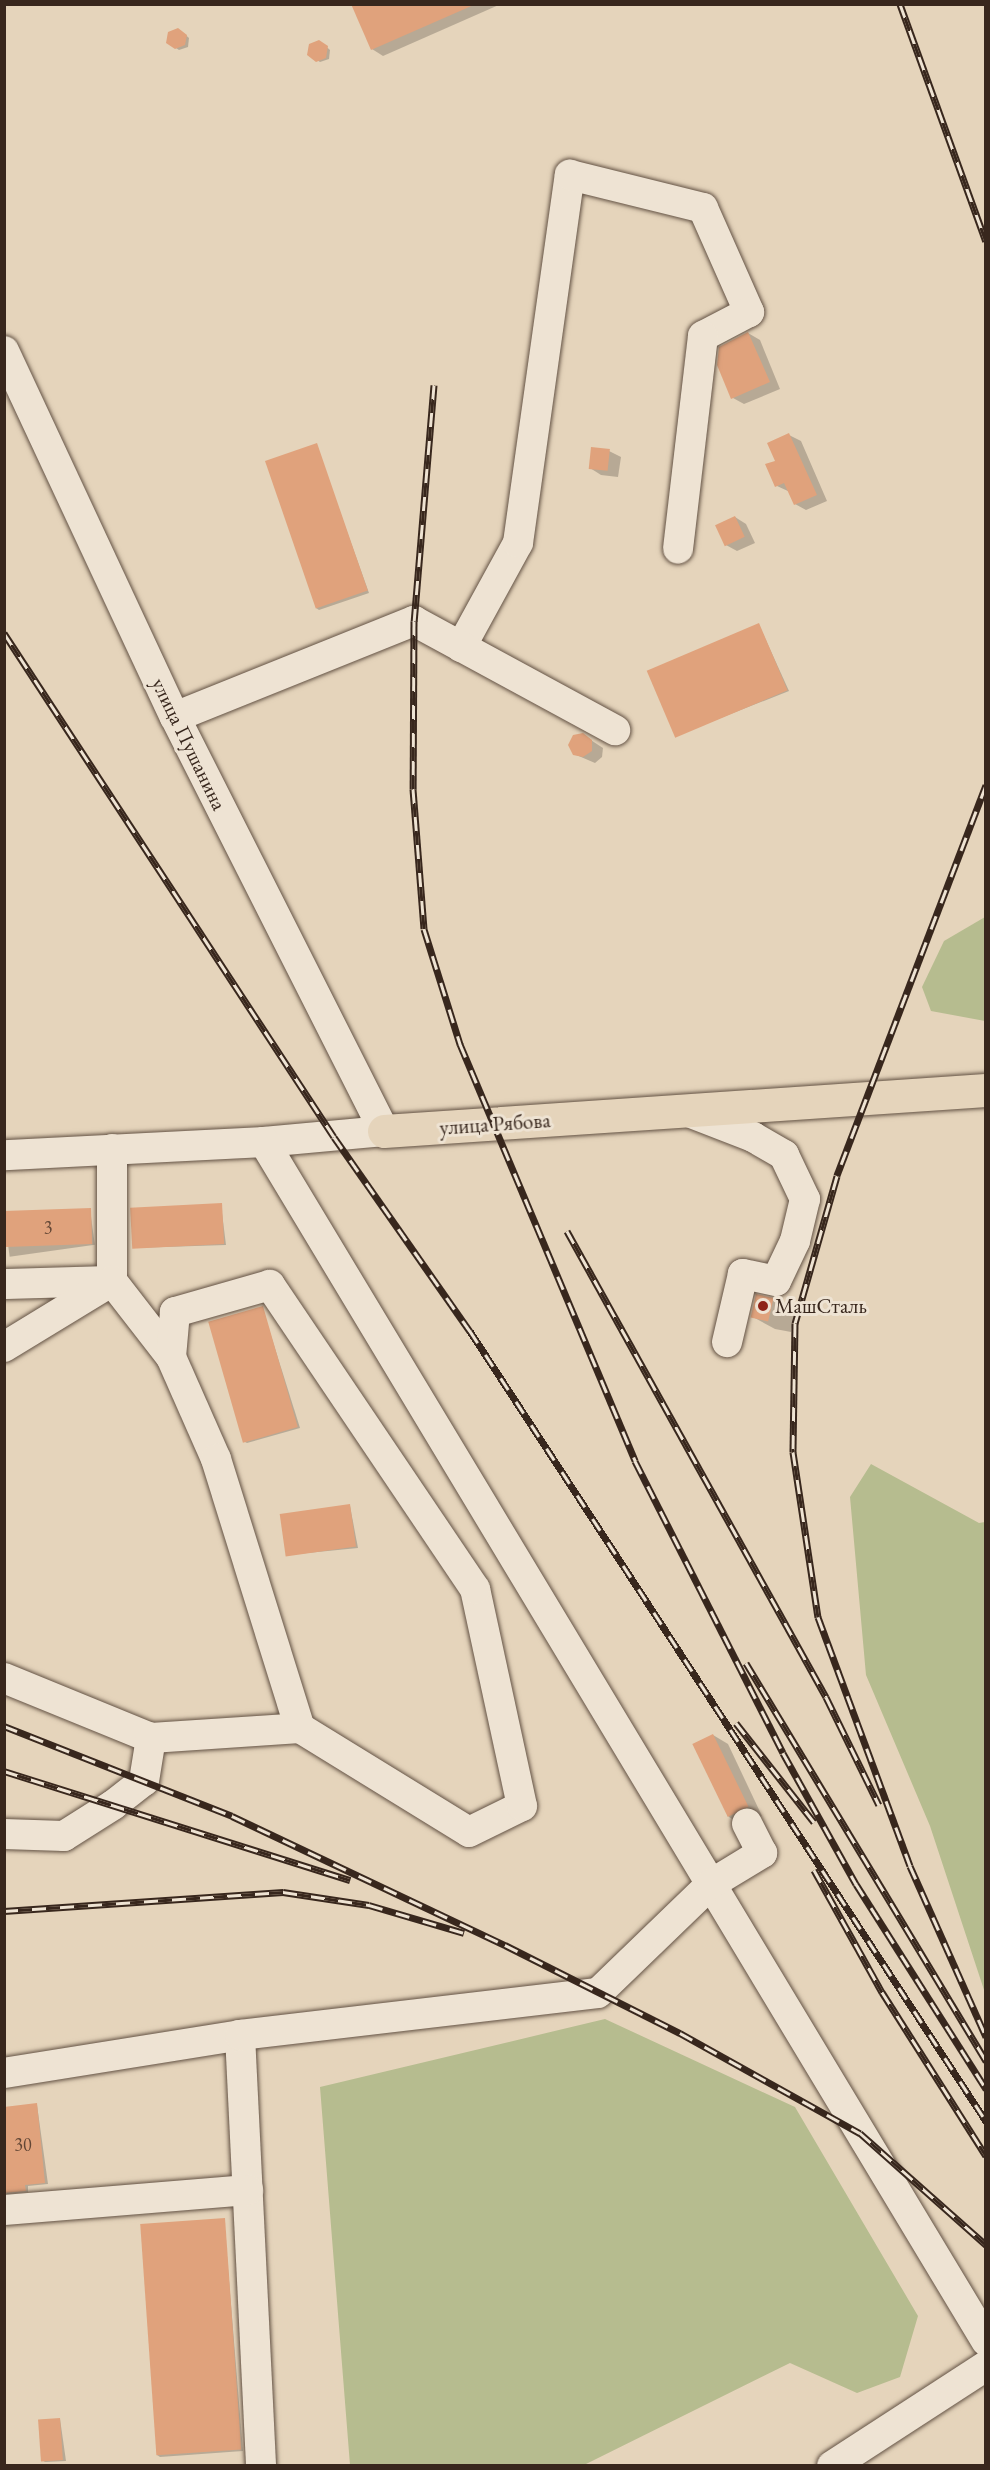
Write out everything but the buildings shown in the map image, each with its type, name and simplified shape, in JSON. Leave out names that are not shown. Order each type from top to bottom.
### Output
[{"type":"main road","name":"улица Рябова","points":[[384,1131],[986,1090]]},
{"type":"street","points":[[461,647],[518,543],[570,175],[703,208],[749,312],[703,336],[678,549]]},
{"type":"street","name":"улица Пушанина","points":[[4,351],[175,717],[384,1131]]},
{"type":"street","points":[[175,717],[414,621],[615,730]]},
{"type":"street","points":[[686,1111],[753,1137],[784,1155],[805,1199],[795,1241],[776,1281],[743,1275],[727,1342]]},
{"type":"street","name":"улица Рябова","points":[[4,1155],[264,1142],[384,1131]]},
{"type":"street","points":[[264,1142],[986,2341]]},
{"type":"street","points":[[112,1149],[112,1281],[171,1357],[216,1460],[300,1728]]},
{"type":"street","points":[[4,1284],[112,1281]]},
{"type":"street","points":[[4,1347],[112,1281]]},
{"type":"street","points":[[4,1678],[151,1738],[300,1728],[469,1832],[522,1806],[475,1588],[270,1285],[175,1312],[171,1357]]},
{"type":"street","points":[[4,1834],[64,1836],[113,1805],[144,1781],[151,1738]]},
{"type":"street","points":[[4,2073],[240,2035],[598,1994],[711,1884],[762,1852],[747,1824]]},
{"type":"street","points":[[240,2035],[261,2466]]},
{"type":"street","points":[[4,2210],[248,2190]]},
{"type":"street","points":[[809,2466],[841,2460],[986,2366]]},
{"type":"green space","points":[[985,917],[985,1021],[931,1011],[922,987],[944,941]]},
{"type":"green space","points":[[871,1464],[979,1523],[985,1522],[985,1993],[930,1826],[866,1675],[850,1497]]},
{"type":"green space","points":[[605,2019],[795,2107],[918,2316],[900,2377],[857,2393],[790,2363],[584,2465],[350,2465],[320,2087]]},
{"type":"railway","points":[[900,4],[986,241]]},
{"type":"railway","points":[[434,385],[414,621],[413,789],[424,929],[460,1044],[635,1461],[783,1753],[856,1884],[986,2089]]},
{"type":"railway","points":[[4,633],[334,1137],[470,1331],[986,2121]]},
{"type":"railway","points":[[986,785],[837,1176],[795,1323],[793,1452],[818,1617],[910,1866],[986,2037]]},
{"type":"railway","points":[[567,1231],[826,1697],[879,1805]]},
{"type":"railway","points":[[746,1663],[986,2061]]},
{"type":"railway","points":[[736,1723],[814,1822]]},
{"type":"railway","points":[[4,1726],[232,1816],[505,1945],[680,2033],[860,2133],[986,2245]]},
{"type":"railway","points":[[4,1771],[350,1880]]},
{"type":"railway","points":[[814,1870],[882,1992],[986,2156]]},
{"type":"railway","points":[[4,1911],[283,1892],[369,1905],[464,1933]]},
{"type":"place","name":"МашСталь","points":[[763,1306]]}]
